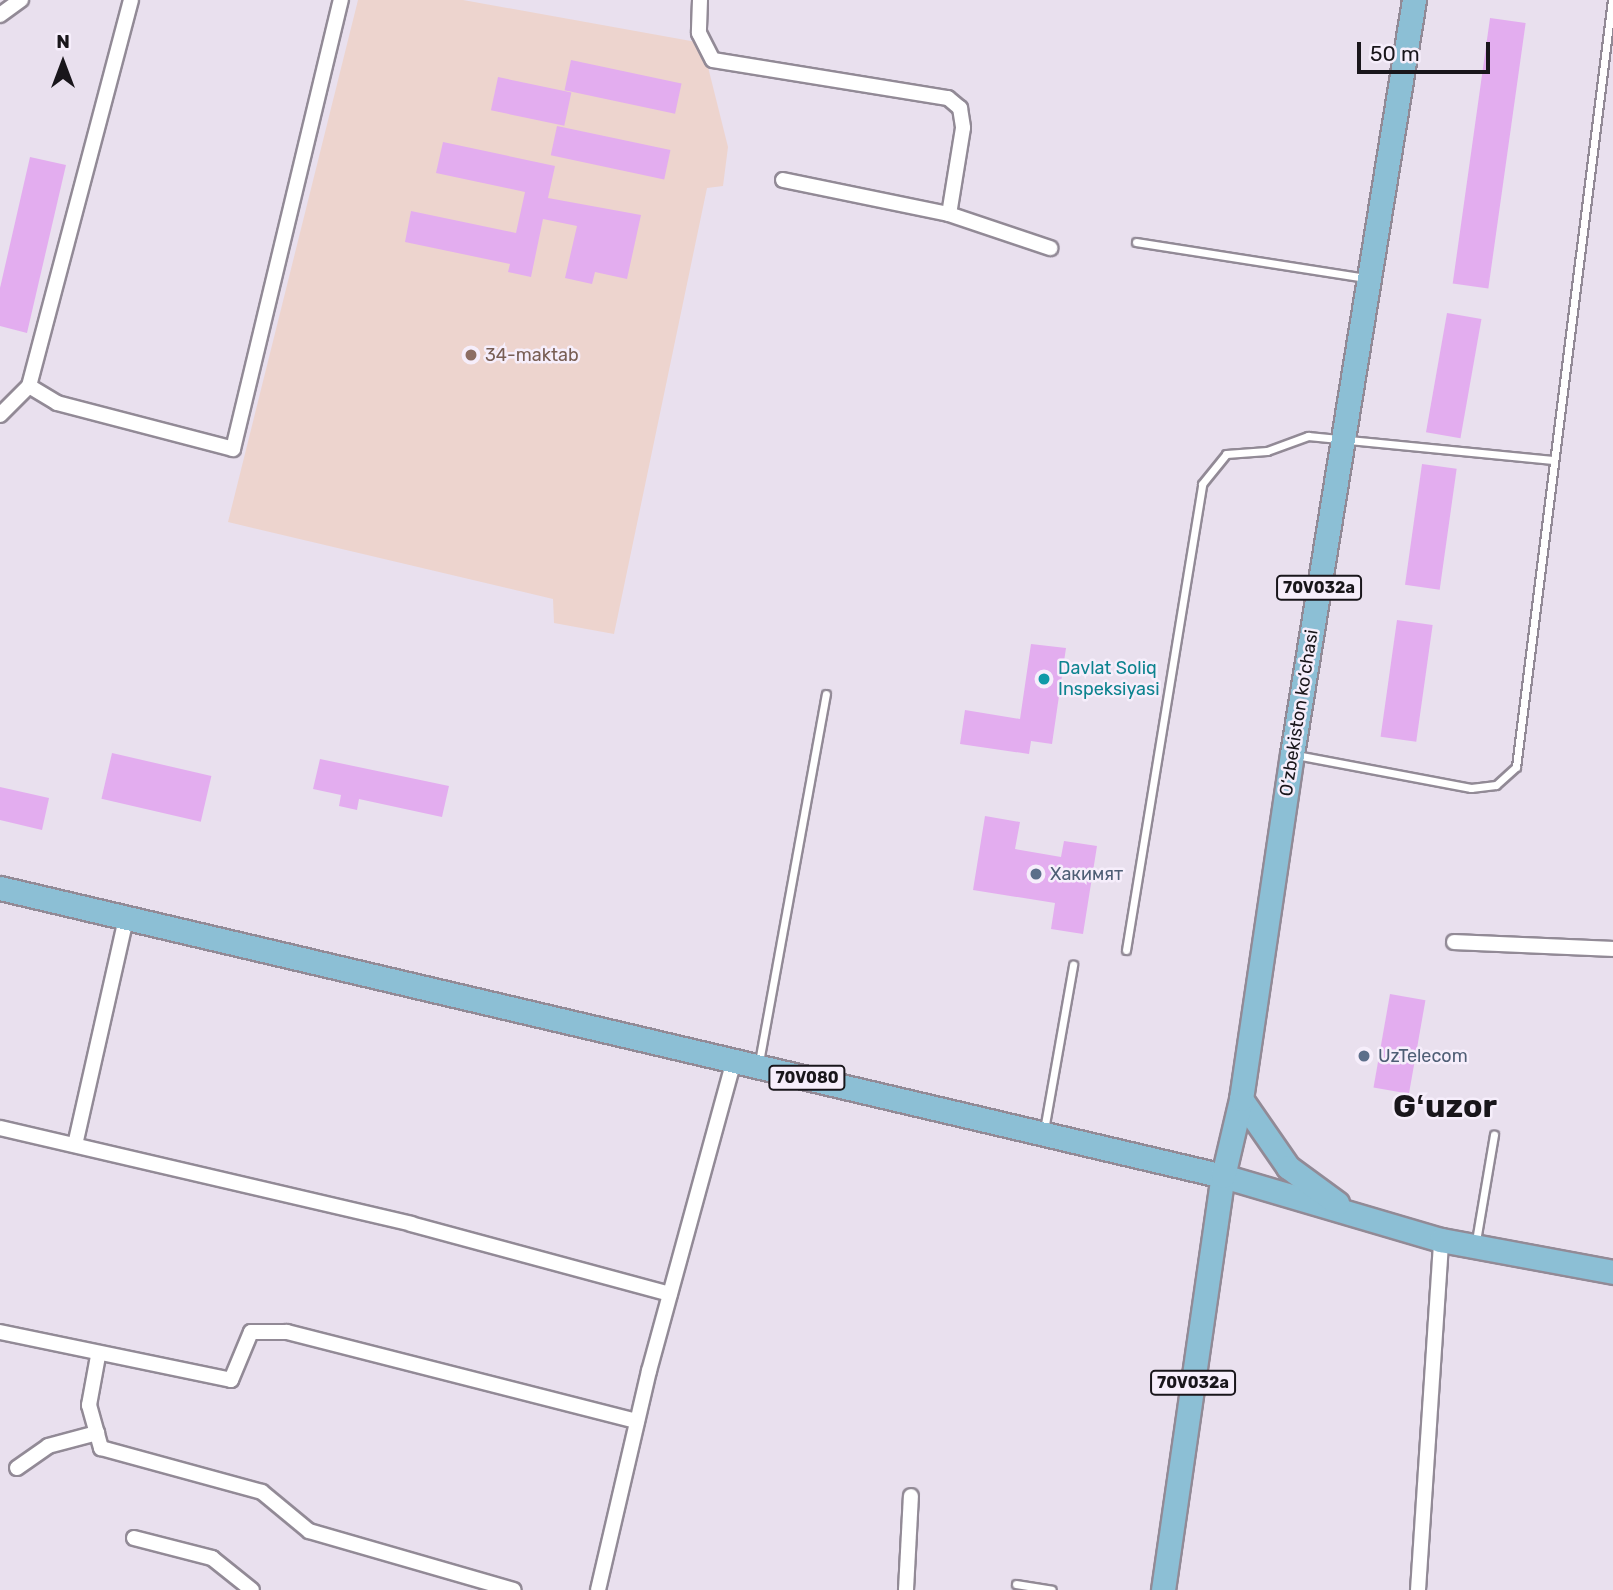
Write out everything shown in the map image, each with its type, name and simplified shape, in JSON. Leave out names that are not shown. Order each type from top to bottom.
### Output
[{"type":"main road","name":"O‘zbekiston ko‘chasi","points":[[1223,1176],[1241,1099],[1292,754],[1414,0]]},
{"type":"main road","name":"70V080","points":[[0,888],[1223,1176],[1441,1240],[1613,1272]]},
{"type":"main road","points":[[1241,1099],[1288,1167],[1351,1213]]},
{"type":"main road","name":"70V032a","points":[[1163,1590],[1223,1176]]},
{"type":"street","points":[[0,15],[21,0]]},
{"type":"street","points":[[0,415],[29,386],[131,0]]},
{"type":"street","points":[[29,386],[57,403],[233,449],[341,0]]},
{"type":"street","points":[[700,0],[699,33],[713,60],[948,98],[960,108],[963,128],[949,214]]},
{"type":"street","points":[[783,180],[949,214],[1050,248]]},
{"type":"street","points":[[75,1145],[126,918]]},
{"type":"street","points":[[1454,942],[1613,949]]},
{"type":"street","points":[[598,1590],[670,1294],[734,1061]]},
{"type":"street","points":[[0,1128],[411,1224],[670,1294]]},
{"type":"street","points":[[1418,1590],[1441,1240]]},
{"type":"street","points":[[0,1332],[98,1356],[231,1380],[251,1332],[287,1332],[638,1421]]},
{"type":"street","points":[[98,1356],[89,1405],[101,1448],[262,1492],[309,1531],[514,1590]]},
{"type":"street","points":[[17,1468],[48,1446],[97,1433]]},
{"type":"street","points":[[906,1590],[911,1496]]},
{"type":"street","points":[[134,1538],[212,1558],[252,1590]]},
{"type":"lane","points":[[1292,754],[1471,788],[1496,785],[1508,778],[1516,767],[1612,0]]},
{"type":"lane","points":[[1136,242],[1369,278]]},
{"type":"lane","points":[[1126,950],[1202,484],[1226,454],[1266,451],[1308,436],[1553,460]]},
{"type":"lane","points":[[758,1067],[826,694]]},
{"type":"lane","points":[[1043,1134],[1073,965]]},
{"type":"lane","points":[[1475,1246],[1494,1135]]},
{"type":"lane","points":[[1016,1584],[1052,1590]]},
{"type":"shaded area","name":"34-maktab","points":[[358,0],[463,0],[702,43],[728,147],[723,186],[707,188],[614,634],[554,623],[553,599],[228,522]]},
{"type":"building","points":[[1490,18],[1526,23],[1488,288],[1453,283]]},
{"type":"building","points":[[571,60],[682,83],[675,114],[565,90]]},
{"type":"building","points":[[498,77],[571,93],[564,126],[491,110]]},
{"type":"building","points":[[557,126],[670,150],[664,179],[551,155]]},
{"type":"building","points":[[443,142],[555,166],[548,198],[641,215],[627,279],[595,272],[592,284],[565,278],[577,226],[543,219],[531,277],[508,272],[510,264],[405,242],[411,211],[516,233],[525,192],[436,173]]},
{"type":"building","points":[[30,157],[66,165],[27,333],[0,326],[0,288]]},
{"type":"building","points":[[1447,313],[1481,319],[1460,438],[1426,432]]},
{"type":"building","points":[[1422,464],[1457,469],[1440,590],[1405,585]]},
{"type":"building","points":[[1397,620],[1433,625],[1416,742],[1381,737]]},
{"type":"building","name":"Davlat Soliq Inspeksiyasi","points":[[1031,644],[1066,648],[1052,744],[1031,741],[1029,754],[960,744],[965,710],[1020,719]]},
{"type":"building","points":[[112,753],[211,776],[201,822],[101,799]]},
{"type":"building","points":[[320,759],[449,786],[442,817],[359,799],[357,810],[339,806],[341,795],[313,789]]},
{"type":"building","points":[[0,787],[49,798],[42,830],[0,820]]},
{"type":"building","points":[[985,816],[1020,822],[1015,849],[1061,857],[1064,841],[1097,846],[1083,934],[1051,929],[1055,903],[973,890]]},
{"type":"building","points":[[1390,994],[1425,1000],[1409,1094],[1374,1088]]},
{"type":"place","name":"34-maktab","points":[[471,355]]},
{"type":"place","name":"Davlat Soliq Inspeksiyasi","points":[[1044,679]]},
{"type":"place","name":"Хакимят","points":[[1036,874]]},
{"type":"place","name":"UzTelecom","points":[[1364,1056]]},
{"type":"district","name":"Gʻuzor","points":[[1445,1106]]}]
